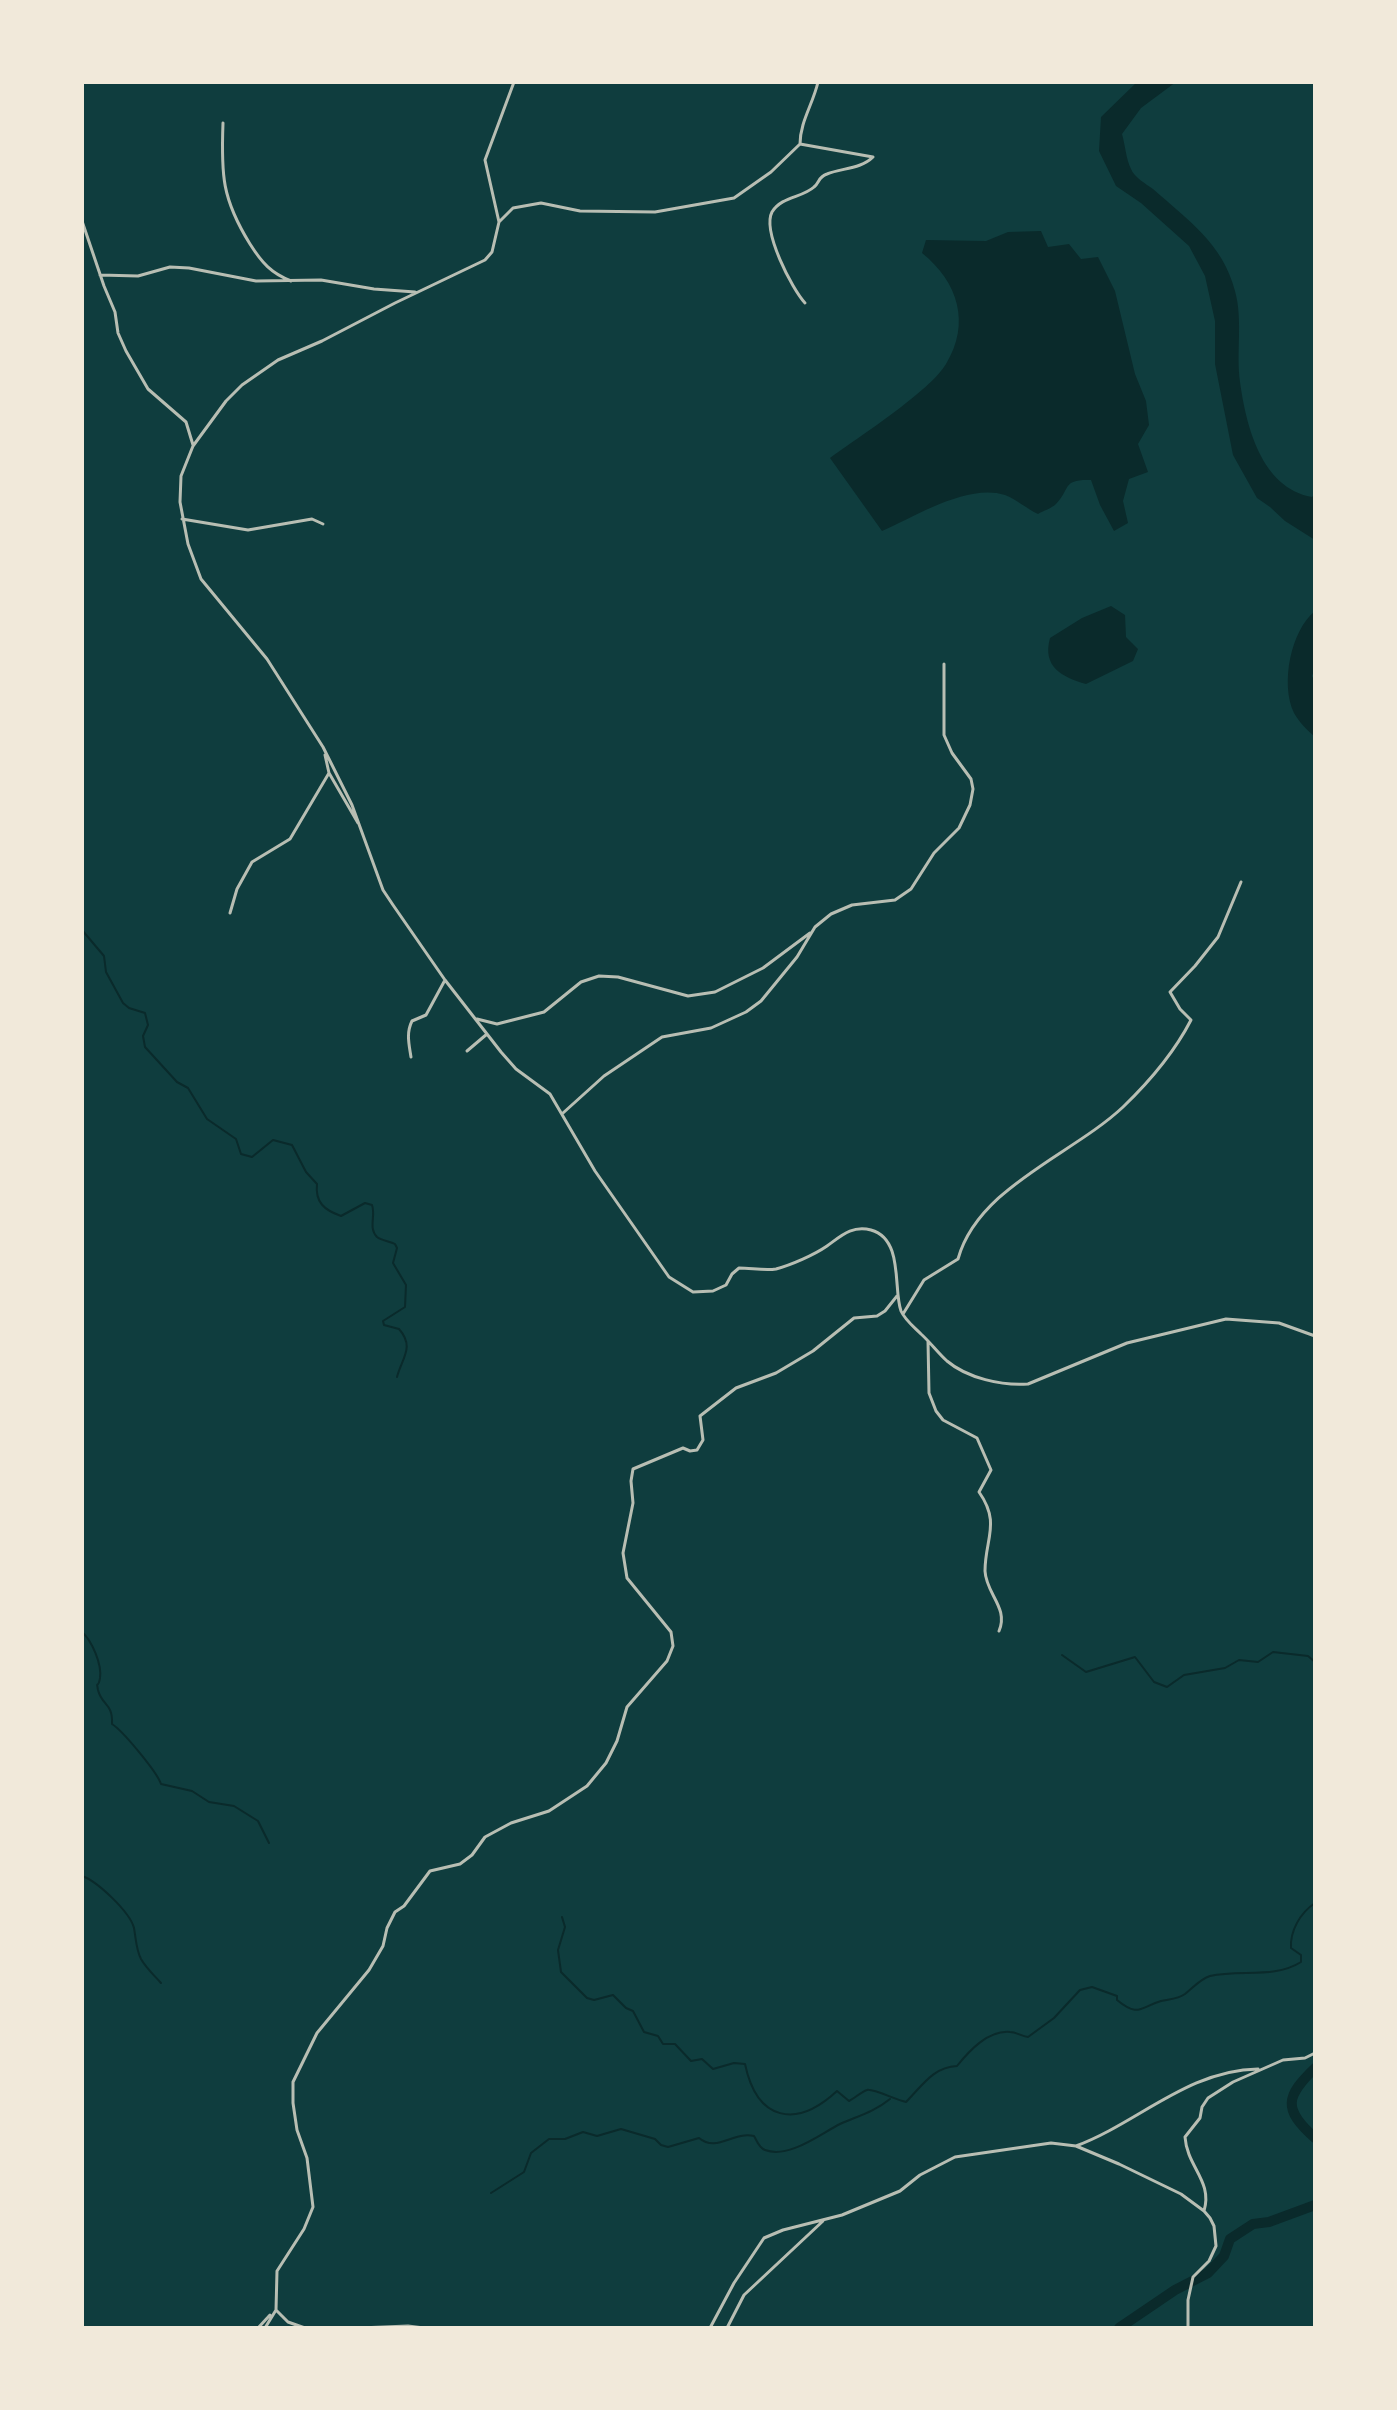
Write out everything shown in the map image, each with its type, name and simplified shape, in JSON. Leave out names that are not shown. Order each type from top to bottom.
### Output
[{"type":"street","points":[[514,82],[485,160],[499,222],[492,252],[485,260],[259,371],[226,401],[193,446],[181,476],[182,519],[201,579],[267,659],[323,747],[361,827],[383,890],[445,980],[487,1034],[516,1069],[550,1094],[595,1171],[669,1277],[693,1292],[713,1291],[726,1285],[739,1268],[775,1269],[825,1247],[851,1229],[867,1229],[878,1232],[897,1267],[897,1296],[902,1315],[948,1362],[980,1378],[1014,1385],[1028,1384],[1127,1343],[1226,1319],[1279,1323],[1315,1336]]},
{"type":"street","points":[[499,222],[513,208],[541,203],[580,211],[655,212],[734,198],[771,172],[800,144],[800,132],[813,104],[818,82]]},
{"type":"street","points":[[223,123],[222,160],[231,211],[263,265],[292,282]]},
{"type":"street","points":[[800,144],[873,157],[859,166],[824,175],[814,187],[789,197],[772,213],[770,225],[774,245],[795,293],[805,303]]},
{"type":"street","points":[[82,221],[115,312],[118,333],[137,372],[148,389],[186,422],[193,446]]},
{"type":"street","points":[[100,275],[138,276],[180,268],[256,281],[321,280],[419,293]]},
{"type":"street","points":[[182,519],[248,530],[312,519],[323,524]]},
{"type":"street","points":[[475,1018],[497,1024],[544,1012],[581,982],[599,976],[618,977],[688,996],[715,992],[763,968],[800,942],[831,914],[852,905],[882,903],[904,895],[934,853],[959,828],[970,805],[973,789],[971,779],[952,753],[944,735],[944,664]]},
{"type":"street","points":[[323,747],[329,773],[351,815],[361,827]]},
{"type":"street","points":[[230,913],[237,889],[252,862],[290,839],[329,773]]},
{"type":"street","points":[[902,1315],[924,1280],[958,1259],[963,1240],[975,1222],[995,1202],[1123,1107],[1179,1044],[1191,1020],[1170,992],[1218,937],[1241,882]]},
{"type":"street","points":[[563,1113],[604,1076],[662,1037],[711,1028],[754,1007],[778,982],[815,927]]},
{"type":"street","points":[[411,1057],[408,1036],[412,1021],[426,1015],[445,980]]},
{"type":"street","points":[[467,1051],[487,1034]]},
{"type":"street","points":[[265,2328],[276,2310],[277,2271],[304,2229],[313,2207],[307,2158],[297,2130],[293,2082],[317,2033],[369,1970],[383,1946],[395,1912],[404,1906],[430,1871],[460,1864],[472,1855],[485,1837],[511,1823],[549,1811],[587,1786],[606,1763],[617,1741],[627,1707],[667,1661],[673,1646],[671,1632],[627,1578],[623,1553],[633,1503],[633,1469],[672,1451],[683,1448],[697,1450],[703,1440],[700,1416],[736,1388],[776,1373],[813,1351],[854,1318],[877,1316],[897,1296]]},
{"type":"street","points":[[928,1341],[929,1393],[936,1411],[943,1420],[977,1438],[991,1470],[979,1492],[989,1506],[992,1519],[985,1570],[987,1585],[1003,1616],[999,1631]]},
{"type":"street","points":[[1204,2211],[1207,2191],[1189,2159],[1185,2137],[1200,2118],[1208,2098],[1261,2069],[1315,2053]]},
{"type":"street","points":[[1076,2146],[1093,2140],[1151,2105],[1205,2078],[1243,2069],[1261,2069]]},
{"type":"street","points":[[712,2328],[712,2322],[764,2238],[783,2230],[823,2221],[900,2191],[920,2175],[955,2157],[1039,2143],[1076,2146],[1181,2194],[1204,2211],[1214,2226],[1216,2246],[1209,2261],[1193,2277],[1188,2300],[1188,2328]]},
{"type":"street","points":[[727,2328],[744,2295],[823,2221]]},
{"type":"street","points":[[258,2328],[276,2310]]},
{"type":"street","points":[[276,2310],[288,2322],[305,2328]]},
{"type":"street","points":[[359,2328],[424,2328]]},
{"type":"water","points":[[1137,82],[1176,82],[1141,108],[1122,134],[1129,165],[1137,178],[1203,234],[1229,274],[1239,313],[1240,382],[1252,435],[1268,468],[1280,481],[1295,491],[1312,497],[1315,494],[1315,540],[1257,498],[1233,455],[1215,364],[1215,321],[1205,276],[1189,246],[1141,203],[1116,186],[1099,151],[1101,117]]},
{"type":"water","points":[[1041,231],[1048,247],[1069,244],[1081,259],[1098,257],[1115,291],[1135,374],[1146,401],[1149,425],[1138,444],[1148,472],[1129,479],[1123,501],[1128,523],[1114,531],[1091,480],[1082,480],[1071,483],[1056,504],[1038,514],[1005,495],[975,493],[942,503],[882,531],[830,458],[925,387],[938,375],[954,349],[959,319],[957,304],[944,277],[922,253],[926,240],[986,241],[1008,232]]},
{"type":"water","points":[[1111,606],[1125,615],[1126,637],[1138,649],[1133,661],[1086,684],[1062,674],[1049,656],[1050,638],[1082,618]]},
{"type":"water","points":[[1315,611],[1315,668],[1312,676],[1315,682],[1315,737],[1294,713],[1288,673],[1294,644]]},
{"type":"waterway","points":[[82,930],[104,956],[106,972],[123,1003],[145,1013],[148,1025],[143,1036],[145,1047],[177,1082],[188,1088],[207,1119],[236,1139],[241,1154],[252,1157],[273,1140],[292,1145],[306,1172],[317,1184],[319,1200],[325,1208],[341,1216],[365,1203],[372,1205],[374,1233],[395,1244],[397,1248],[393,1263],[406,1285],[405,1307],[383,1321],[384,1325],[399,1329],[406,1341],[406,1353],[397,1377]]},
{"type":"waterway","points":[[82,1632],[96,1653],[100,1672],[98,1690],[111,1712],[112,1724],[139,1752],[161,1784],[192,1791],[209,1802],[234,1806],[258,1821],[269,1843]]},
{"type":"waterway","points":[[1062,1655],[1086,1672],[1135,1657],[1154,1682],[1167,1687],[1184,1675],[1225,1668],[1239,1660],[1258,1662],[1273,1652],[1308,1656],[1315,1662]]},
{"type":"waterway","points":[[82,1876],[104,1890],[126,1914],[134,1928],[141,1959],[161,1983]]},
{"type":"waterway","points":[[562,1917],[565,1927],[558,1950],[561,1972],[587,1998],[594,2000],[613,1995],[633,2011],[644,2032],[658,2036],[663,2044],[675,2044],[691,2061],[702,2059],[713,2069],[734,2063],[745,2064],[759,2098],[769,2108],[793,2114],[807,2111],[837,2091],[849,2101],[870,2090],[906,2102],[928,2078],[941,2070],[957,2066],[973,2048],[994,2034],[1010,2032],[1028,2037],[1054,2018],[1080,1990],[1092,1987],[1117,1996],[1117,2000],[1130,2009],[1139,2010],[1182,1996],[1210,1976],[1269,1972],[1291,1967],[1301,1962],[1301,1955],[1291,1948],[1294,1929],[1315,1903]]},
{"type":"waterway","points":[[1315,2068],[1298,2087],[1292,2103],[1297,2119],[1315,2138]]},
{"type":"waterway","points":[[491,2193],[524,2172],[531,2153],[549,2139],[565,2139],[583,2132],[597,2136],[621,2129],[655,2139],[668,2147],[699,2138],[719,2143],[746,2135],[754,2136],[765,2150],[784,2151],[872,2111],[890,2099]]},
{"type":"waterway","points":[[1119,2328],[1175,2290],[1208,2273],[1224,2256],[1230,2239],[1253,2224],[1269,2222],[1315,2205]]}]
